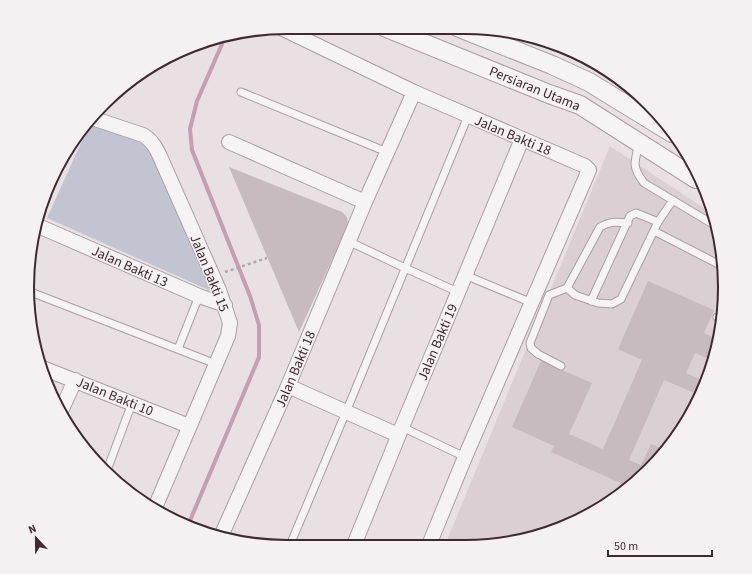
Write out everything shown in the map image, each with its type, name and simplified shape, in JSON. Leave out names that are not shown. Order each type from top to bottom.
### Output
[{"type":"street","name":"Jalan Bakti 18","points":[[294,34],[414,92],[585,166],[589,170],[532,303]]},
{"type":"street","name":"Persiaran Utama","points":[[401,34],[580,105],[693,177]]},
{"type":"street","name":"Persiaran Utama","points":[[474,35],[552,65],[589,82],[660,125]]},
{"type":"street","name":"Jalan Bakti 18","points":[[223,531],[288,386],[348,241],[414,92]]},
{"type":"street","name":"Jalan Bakti 15","points":[[97,120],[143,135],[154,144],[214,276],[230,323],[228,336],[157,504]]},
{"type":"street","name":"Jalan Bakti 19","points":[[356,540],[522,139]]},
{"type":"street","points":[[229,142],[365,202]]},
{"type":"street","name":"Jalan Bakti 13","points":[[42,227],[199,296],[225,305]]},
{"type":"street","points":[[431,540],[465,457],[532,303]]},
{"type":"street","name":"Jalan Bakti 10","points":[[48,370],[189,426]]},
{"type":"street","points":[[63,406],[75,380]]},
{"type":"street","points":[[288,386],[346,412],[400,431]]},
{"type":"lane","points":[[241,92],[387,152]]},
{"type":"lane","points":[[292,540],[468,116]]},
{"type":"lane","points":[[639,143],[634,162],[637,174],[644,183],[709,222]]},
{"type":"lane","points":[[567,288],[575,295],[598,303],[612,304],[621,299],[658,222],[673,200]]},
{"type":"lane","points":[[591,301],[630,216],[636,213],[658,222]]},
{"type":"lane","points":[[561,366],[538,354],[531,348],[530,343],[549,295],[567,288],[600,227],[606,223],[628,223]]},
{"type":"lane","points":[[654,231],[717,263]]},
{"type":"lane","points":[[348,241],[458,292]]},
{"type":"lane","points":[[465,275],[532,303]]},
{"type":"lane","points":[[34,293],[216,364]]},
{"type":"lane","points":[[178,349],[199,296]]},
{"type":"lane","points":[[108,466],[132,403]]},
{"type":"lane","points":[[400,431],[465,457]]},
{"type":"path","points":[[214,276],[267,258]]},
{"type":"shaded area","points":[[93,124],[151,147],[220,295],[47,218],[84,135]]},
{"type":"shaded area","points":[[610,146],[706,209],[716,254],[718,287],[716,320],[713,336],[705,368],[699,384],[684,414],[666,441],[655,454],[619,488],[592,506],[546,527],[514,535],[498,538],[447,540]]},
{"type":"building","points":[[229,167],[342,212],[347,217],[348,225],[299,332]]},
{"type":"building","points":[[648,281],[714,310],[704,333],[713,337],[707,358],[695,353],[686,373],[701,379],[695,393],[664,380],[629,460],[641,465],[651,444],[660,448],[644,466],[623,484],[551,452],[554,446],[512,427],[541,361],[592,383],[569,434],[603,449],[642,360],[618,349]]},
{"type":"waterway","points":[[190,521],[259,357],[259,325],[250,296],[192,150],[190,129],[197,101],[223,43]]}]
